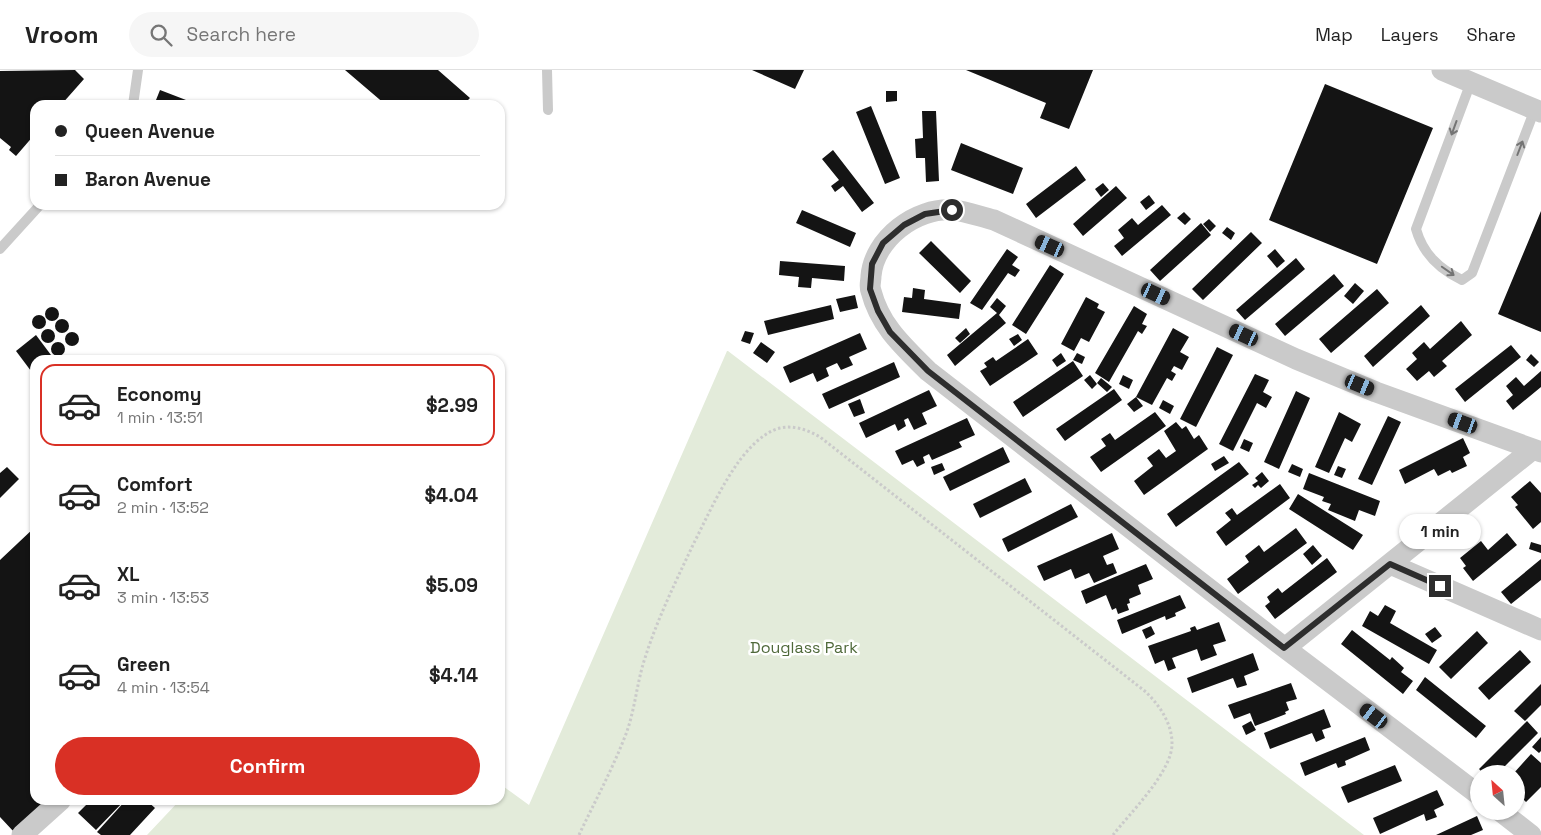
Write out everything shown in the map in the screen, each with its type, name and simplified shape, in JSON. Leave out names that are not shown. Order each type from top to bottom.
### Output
[{"type":"street","points":[[1442,70],[1538,111]]},
{"type":"street","points":[[1470,788],[1284,648],[928,371],[890,332],[878,311],[870,289],[872,264],[883,243],[904,225],[925,214],[952,210],[994,220],[1296,359],[1376,392],[1537,450]]},
{"type":"street","points":[[1284,648],[1537,450]]},
{"type":"street","points":[[1390,564],[1541,630]]},
{"type":"street","points":[[22,835],[55,805]]},
{"type":"street","points":[[1512,820],[1531,835]]},
{"type":"lane","points":[[133,100],[138,70]]},
{"type":"lane","points":[[547,70],[548,110]]},
{"type":"lane","points":[[1471,82],[1416,229],[1420,244],[1433,260],[1450,274],[1462,280],[1472,273],[1538,111]]},
{"type":"lane","points":[[0,249],[35,210]]},
{"type":"path","points":[[580,835],[625,738],[634,710],[644,661],[654,632],[716,499],[738,463],[754,445],[769,433],[781,428],[809,431],[820,437],[1139,686],[1156,702],[1169,728],[1172,742],[1170,755],[1164,770],[1113,835]]},
{"type":"green space","name":"Douglass Park","points":[[728,351],[1364,835],[147,835],[175,805],[505,805],[505,788],[529,805]]},
{"type":"building","points":[[75,70],[84,79],[65,100],[30,100],[30,140],[16,156],[9,150],[11,147],[0,138],[0,71]]},
{"type":"building","points":[[345,70],[438,70],[470,98],[468,100],[380,100]]},
{"type":"building","points":[[752,70],[804,70],[795,89]]},
{"type":"building","points":[[966,70],[1093,70],[1069,129],[1040,118],[1046,103]]},
{"type":"building","points":[[1325,84],[1433,128],[1377,264],[1269,220]]},
{"type":"building","points":[[160,90],[186,100],[156,100]]},
{"type":"building","points":[[886,91],[897,91],[897,101],[886,102]]},
{"type":"building","points":[[871,106],[900,178],[885,184],[856,112]]},
{"type":"building","points":[[922,111],[936,111],[939,181],[926,182],[925,158],[916,158],[915,139],[923,138]]},
{"type":"building","points":[[961,143],[1023,168],[1013,194],[951,170]]},
{"type":"building","points":[[833,150],[874,203],[862,212],[843,186],[835,192],[831,186],[839,180],[822,159]]},
{"type":"building","points":[[1076,166],[1086,180],[1036,218],[1026,204]]},
{"type":"building","points":[[1103,183],[1109,190],[1101,197],[1095,189]]},
{"type":"building","points":[[1116,186],[1127,198],[1083,236],[1073,224]]},
{"type":"building","points":[[1149,195],[1155,203],[1146,210],[1140,202]]},
{"type":"building","points":[[1162,205],[1171,215],[1122,256],[1114,246],[1124,238],[1118,230],[1132,218],[1138,225]]},
{"type":"building","points":[[802,210],[856,233],[850,247],[796,223]]},
{"type":"building","points":[[1541,211],[1541,332],[1498,314]]},
{"type":"building","points":[[1184,212],[1191,219],[1185,225],[1177,218]]},
{"type":"building","points":[[1209,219],[1216,226],[1210,232],[1203,224]]},
{"type":"building","points":[[1201,223],[1211,235],[1160,281],[1150,270]]},
{"type":"building","points":[[1227,227],[1235,233],[1231,240],[1222,233]]},
{"type":"building","points":[[1251,232],[1262,243],[1203,300],[1192,289]]},
{"type":"building","points":[[931,241],[971,281],[960,293],[919,253]]},
{"type":"building","points":[[1007,249],[1018,257],[1012,265],[1020,270],[1015,277],[1008,273],[982,310],[970,303]]},
{"type":"building","points":[[1275,249],[1285,261],[1277,268],[1267,256]]},
{"type":"building","points":[[1296,258],[1305,269],[1245,320],[1236,310]]},
{"type":"building","points":[[780,261],[845,266],[844,281],[812,278],[811,288],[798,287],[799,277],[779,275]]},
{"type":"building","points":[[1050,265],[1064,274],[1026,334],[1012,325]]},
{"type":"building","points":[[1334,274],[1344,286],[1285,336],[1275,324]]},
{"type":"building","points":[[1355,283],[1364,291],[1353,304],[1344,296]]},
{"type":"building","points":[[913,288],[925,290],[924,299],[961,304],[959,319],[902,312],[904,297],[912,298]]},
{"type":"building","points":[[1377,289],[1389,303],[1331,353],[1319,339]]},
{"type":"building","points":[[855,295],[858,308],[840,312],[836,299]]},
{"type":"building","points":[[1086,297],[1099,304],[1097,308],[1105,312],[1089,342],[1081,338],[1074,351],[1061,344]]},
{"type":"building","points":[[997,298],[1006,306],[999,315],[1006,323],[955,366],[947,355],[997,313],[990,307]]},
{"type":"building","points":[[831,305],[834,319],[768,335],[764,321]]},
{"type":"building","points":[[1421,305],[1430,316],[1373,367],[1364,356]]},
{"type":"building","points":[[1134,306],[1147,314],[1142,324],[1147,326],[1142,334],[1138,331],[1109,382],[1095,373]]},
{"type":"building","points":[[52,307],[57,309],[59,314],[57,319],[52,321],[47,319],[45,314],[47,309]]},
{"type":"building","points":[[39,315],[44,317],[46,322],[44,327],[39,329],[34,327],[32,322],[34,317]]},
{"type":"building","points":[[62,319],[67,321],[69,326],[67,331],[62,333],[57,331],[55,326],[57,321]]},
{"type":"building","points":[[1461,321],[1472,335],[1442,361],[1447,366],[1434,377],[1429,371],[1417,381],[1406,369],[1417,359],[1412,353],[1424,342],[1430,349]]},
{"type":"building","points":[[966,328],[970,334],[960,343],[955,338]]},
{"type":"building","points":[[1173,328],[1189,337],[1180,352],[1189,357],[1182,370],[1174,366],[1171,371],[1176,374],[1172,381],[1167,378],[1152,405],[1136,397]]},
{"type":"building","points":[[48,329],[53,331],[55,336],[53,341],[48,343],[43,341],[41,336],[43,331]]},
{"type":"building","points":[[745,331],[754,333],[750,344],[741,341]]},
{"type":"building","points":[[72,332],[77,334],[79,339],[77,344],[72,346],[67,344],[65,339],[67,334]]},
{"type":"building","points":[[860,333],[867,349],[849,357],[853,365],[841,370],[837,363],[826,368],[829,376],[817,382],[813,373],[790,383],[783,367]]},
{"type":"building","points":[[1018,334],[1022,340],[1014,346],[1009,339]]},
{"type":"building","points":[[36,335],[51,355],[30,355],[30,370],[16,351]]},
{"type":"building","points":[[1028,339],[1038,354],[990,386],[980,371],[987,367],[984,363],[993,357],[996,361]]},
{"type":"building","points":[[58,342],[64,346],[63,354],[53,354],[51,349],[53,344]]},
{"type":"building","points":[[761,342],[775,352],[767,363],[753,353]]},
{"type":"building","points":[[1511,345],[1521,357],[1465,402],[1455,389]]},
{"type":"building","points":[[1217,347],[1233,355],[1196,427],[1180,419]]},
{"type":"building","points":[[1061,353],[1066,361],[1057,367],[1052,360]]},
{"type":"building","points":[[1077,353],[1085,357],[1082,364],[1073,360]]},
{"type":"building","points":[[1531,354],[1539,362],[1534,367],[1526,360]]},
{"type":"building","points":[[1073,361],[1083,376],[1023,417],[1013,402]]},
{"type":"building","points":[[894,362],[900,377],[829,409],[822,394]]},
{"type":"building","points":[[1541,371],[1541,387],[1513,410],[1506,401],[1513,395],[1506,386],[1516,377],[1524,386]]},
{"type":"building","points":[[1255,374],[1269,380],[1263,392],[1272,397],[1266,408],[1257,403],[1233,451],[1219,444]]},
{"type":"building","points":[[1090,375],[1097,384],[1092,389],[1084,380]]},
{"type":"building","points":[[1123,375],[1133,380],[1129,389],[1119,384]]},
{"type":"building","points":[[1101,378],[1112,387],[1107,392],[1097,383]]},
{"type":"building","points":[[1114,389],[1122,400],[1065,441],[1056,429]]},
{"type":"building","points":[[929,390],[937,406],[922,413],[927,424],[914,430],[908,418],[904,420],[906,426],[898,431],[895,424],[866,438],[859,423]]},
{"type":"building","points":[[1296,391],[1310,398],[1279,469],[1264,462]]},
{"type":"building","points":[[1136,397],[1143,406],[1134,412],[1127,404]]},
{"type":"building","points":[[860,399],[865,413],[854,417],[848,404]]},
{"type":"building","points":[[1163,400],[1174,406],[1170,414],[1159,408]]},
{"type":"building","points":[[1155,412],[1166,426],[1101,472],[1090,457],[1106,446],[1101,439],[1110,433],[1115,440]]},
{"type":"building","points":[[1339,412],[1361,424],[1352,442],[1345,438],[1329,473],[1315,467]]},
{"type":"building","points":[[1388,416],[1401,422],[1372,485],[1358,479]]},
{"type":"building","points":[[967,418],[975,435],[959,442],[962,447],[932,460],[929,454],[923,457],[925,463],[917,467],[913,460],[902,465],[895,451]]},
{"type":"building","points":[[1176,422],[1182,429],[1186,426],[1194,439],[1199,435],[1208,449],[1144,495],[1134,481],[1153,466],[1147,458],[1159,449],[1166,458],[1176,451],[1164,431]]},
{"type":"building","points":[[1463,438],[1470,453],[1463,457],[1467,466],[1452,473],[1450,470],[1438,476],[1434,469],[1405,484],[1399,470]]},
{"type":"building","points":[[1244,439],[1253,443],[1249,452],[1240,448]]},
{"type":"building","points":[[1003,447],[1010,462],[950,491],[943,477]]},
{"type":"building","points":[[1224,456],[1229,463],[1215,471],[1211,464]]},
{"type":"building","points":[[1239,462],[1249,474],[1176,527],[1167,514]]},
{"type":"building","points":[[942,463],[945,470],[934,475],[931,467]]},
{"type":"building","points":[[1292,464],[1303,469],[1300,477],[1288,472]]},
{"type":"building","points":[[1338,466],[1346,469],[1342,478],[1334,475]]},
{"type":"building","points":[[7,467],[19,479],[0,498],[0,473]]},
{"type":"building","points":[[1262,472],[1269,481],[1261,488],[1258,485],[1255,488],[1252,485],[1258,481],[1255,478]]},
{"type":"building","points":[[1309,473],[1380,501],[1375,516],[1359,510],[1355,521],[1328,510],[1331,504],[1322,501],[1324,497],[1303,489]]},
{"type":"building","points":[[1025,478],[1032,492],[980,518],[973,504]]},
{"type":"building","points":[[1530,481],[1541,493],[1541,522],[1533,529],[1515,507],[1518,505],[1511,497]]},
{"type":"building","points":[[1280,484],[1290,498],[1226,546],[1216,532],[1231,520],[1225,513],[1232,508],[1237,515]]},
{"type":"building","points":[[1298,494],[1363,535],[1353,550],[1289,509]]},
{"type":"building","points":[[1071,504],[1078,517],[1008,552],[1002,539]]},
{"type":"building","points":[[1296,528],[1307,543],[1238,594],[1227,579],[1249,562],[1245,556],[1259,545],[1264,552]]},
{"type":"building","points":[[30,532],[30,805],[42,805],[14,832],[0,817],[0,560]]},
{"type":"building","points":[[1112,533],[1119,549],[1103,556],[1107,565],[1113,563],[1117,573],[1094,583],[1089,573],[1075,579],[1071,569],[1044,581],[1037,566]]},
{"type":"building","points":[[1507,533],[1517,545],[1473,581],[1463,568],[1466,566],[1460,558],[1481,541],[1488,550]]},
{"type":"building","points":[[1531,542],[1541,545],[1541,553],[1529,549]]},
{"type":"building","points":[[1313,545],[1322,556],[1312,565],[1303,554]]},
{"type":"building","points":[[1327,558],[1337,572],[1275,619],[1265,606],[1270,602],[1267,597],[1278,588],[1282,593]]},
{"type":"building","points":[[1541,559],[1541,580],[1511,604],[1501,592]]},
{"type":"building","points":[[1146,564],[1153,579],[1138,585],[1141,594],[1129,599],[1130,603],[1127,604],[1129,610],[1118,614],[1116,608],[1112,610],[1106,595],[1086,604],[1081,591]]},
{"type":"building","points":[[1180,595],[1186,608],[1175,613],[1176,616],[1166,620],[1165,616],[1122,634],[1117,620]]},
{"type":"building","points":[[1385,605],[1396,611],[1390,623],[1437,650],[1429,664],[1362,626],[1370,611],[1378,616]]},
{"type":"building","points":[[1219,622],[1226,641],[1213,645],[1217,655],[1201,661],[1197,649],[1172,658],[1176,668],[1168,671],[1164,660],[1155,664],[1148,646],[1191,631],[1190,628],[1195,626],[1197,630]]},
{"type":"building","points":[[1151,626],[1155,634],[1146,639],[1142,630]]},
{"type":"building","points":[[1435,627],[1442,636],[1432,643],[1425,634]]},
{"type":"building","points":[[1352,630],[1390,660],[1392,657],[1404,668],[1401,672],[1413,681],[1403,694],[1341,644]]},
{"type":"building","points":[[1477,631],[1488,643],[1451,679],[1439,667]]},
{"type":"building","points":[[1520,650],[1531,662],[1489,700],[1478,688]]},
{"type":"building","points":[[1253,653],[1259,670],[1244,676],[1247,685],[1237,688],[1233,678],[1192,693],[1187,678]]},
{"type":"building","points":[[1425,677],[1486,726],[1476,738],[1416,690]]},
{"type":"building","points":[[1291,683],[1297,699],[1286,702],[1289,710],[1285,712],[1286,714],[1255,726],[1250,713],[1234,719],[1228,705]]},
{"type":"building","points":[[1541,684],[1541,705],[1525,721],[1514,711]]},
{"type":"building","points":[[1324,709],[1331,727],[1322,730],[1325,738],[1316,742],[1312,733],[1270,749],[1264,733]]},
{"type":"building","points":[[1251,721],[1256,730],[1246,735],[1242,726]]},
{"type":"building","points":[[1527,721],[1538,733],[1506,765],[1483,765]]},
{"type":"building","points":[[1365,737],[1370,750],[1345,761],[1346,765],[1338,768],[1336,763],[1305,776],[1300,763]]},
{"type":"building","points":[[1541,737],[1541,751],[1539,753],[1532,747]]},
{"type":"building","points":[[1531,754],[1541,763],[1541,787],[1526,802],[1525,765],[1521,765]]},
{"type":"building","points":[[1395,765],[1402,781],[1348,803],[1341,787]]},
{"type":"building","points":[[1437,790],[1444,805],[1434,810],[1437,817],[1426,821],[1424,814],[1380,834],[1373,818]]},
{"type":"building","points":[[86,805],[120,805],[96,830],[78,813]]},
{"type":"building","points":[[121,805],[152,805],[155,808],[130,835],[101,835],[97,832]]},
{"type":"building","points":[[1470,819],[1479,820],[1483,830],[1471,835],[1436,835]]},
{"type":"route","points":[[952,210],[925,214],[904,225],[883,243],[872,264],[870,289],[878,311],[890,332],[928,371],[1284,648],[1390,564],[1440,586]]}]
